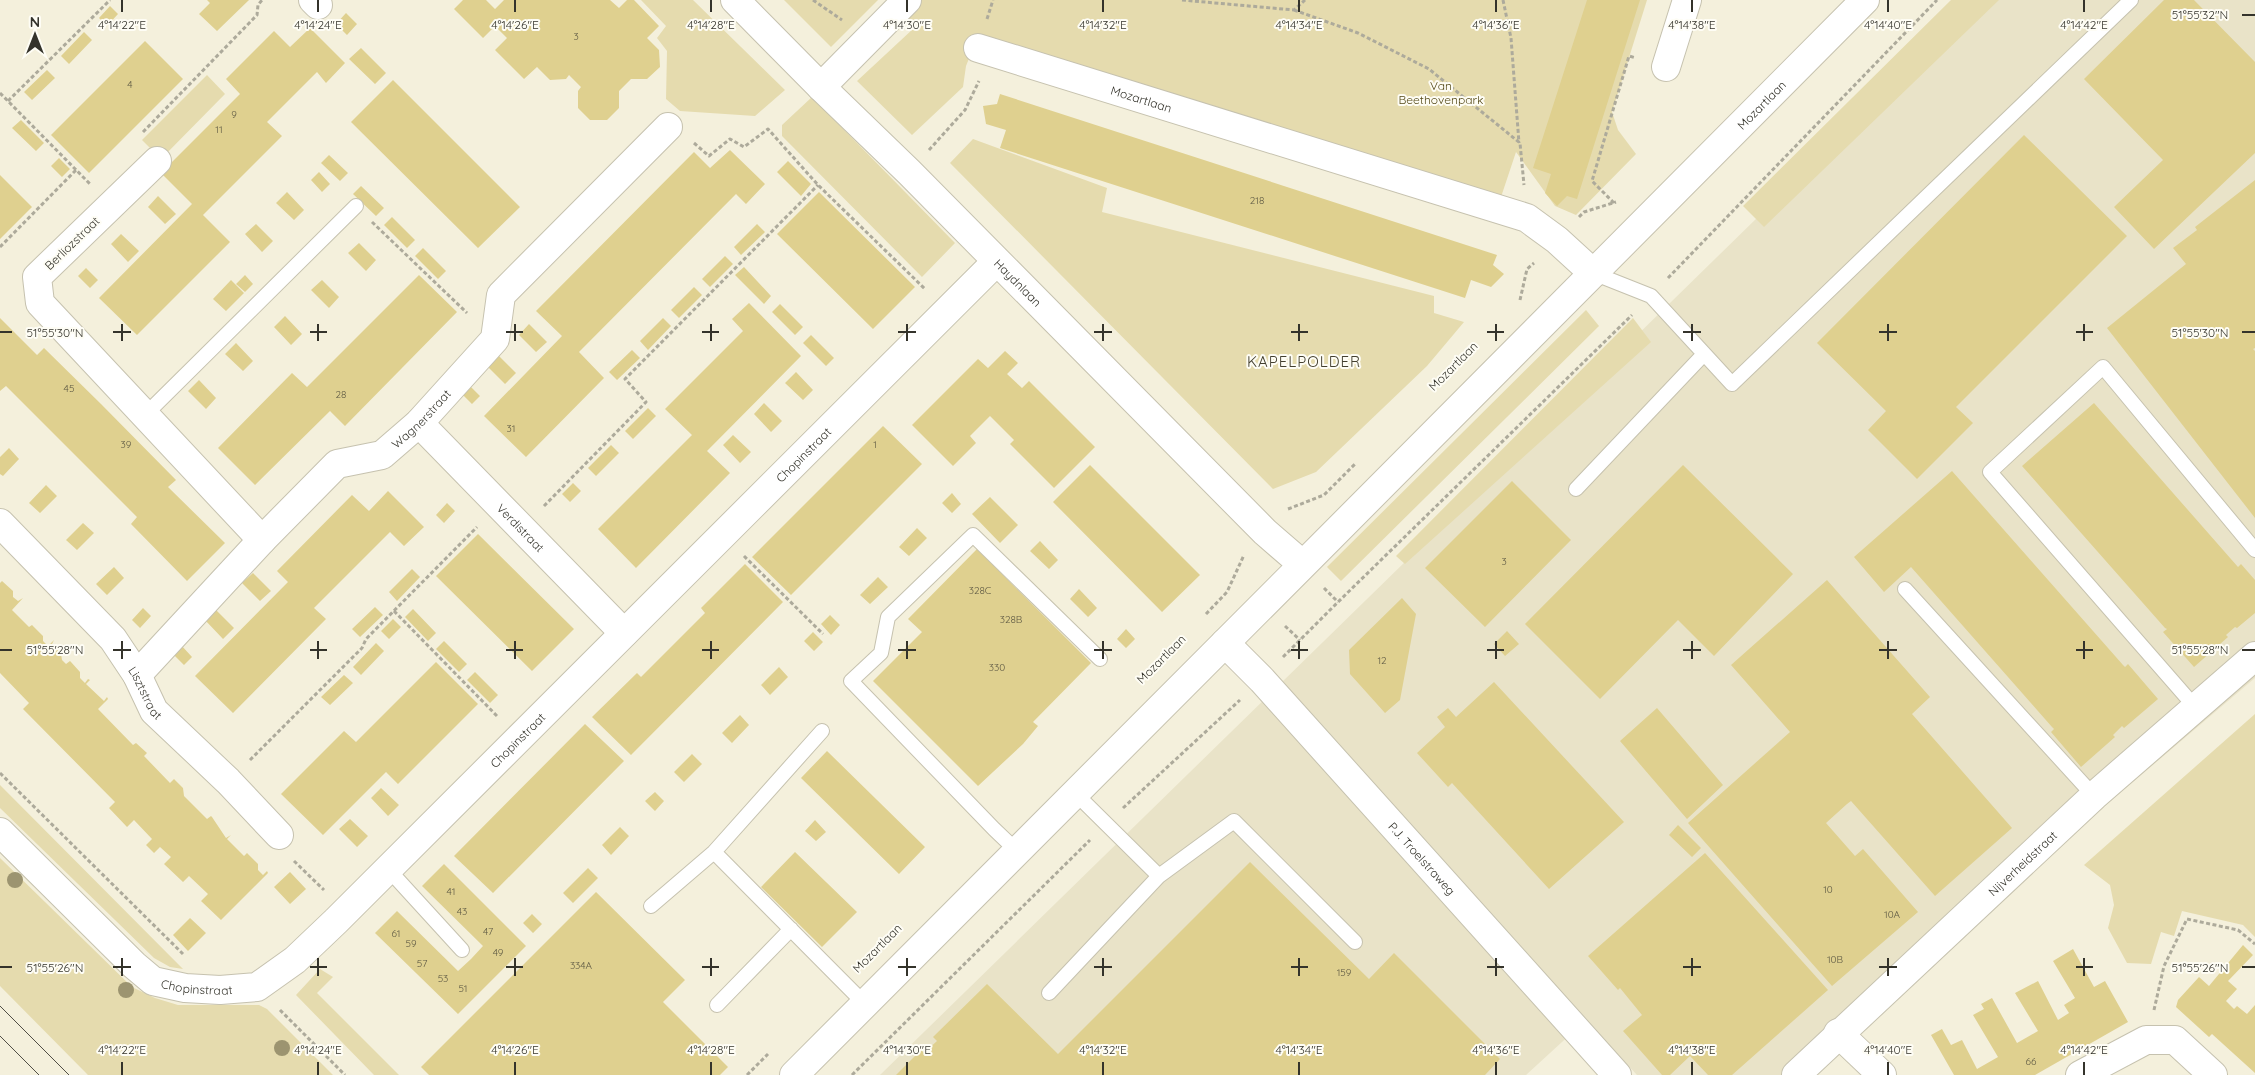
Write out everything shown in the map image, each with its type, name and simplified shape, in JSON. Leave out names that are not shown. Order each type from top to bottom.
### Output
[{"type":"street","name":"Haydnlaan","points":[[735,0],[909,172],[1265,532],[1302,564]]},
{"type":"street","points":[[821,87],[908,0]]},
{"type":"street","points":[[1666,67],[1687,0]]},
{"type":"street","name":"Mozartlaan","points":[[794,1075],[1865,0]]},
{"type":"street","name":"Mozartlaan","points":[[985,51],[1527,218],[1557,240],[1593,273]]},
{"type":"street","points":[[495,339],[501,295],[668,127]]},
{"type":"street","name":"Berliozstraat","points":[[156,161],[38,277],[40,303],[262,540]]},
{"type":"street","name":"Chopinstraat","points":[[0,832],[134,965],[153,981],[185,988],[220,990],[257,987],[295,960],[345,912],[996,262]]},
{"type":"street","name":"Wagnerstraat","points":[[138,675],[262,540],[337,464],[382,455],[419,423],[495,339]]},
{"type":"street","name":"Verdistraat","points":[[419,423],[624,633]]},
{"type":"street","name":"Lisztstraat","points":[[0,523],[113,639],[138,675],[154,711],[228,781],[279,835]]},
{"type":"street","name":"P.J. Troelstraweg","points":[[1225,643],[1262,680],[1617,1075]]},
{"type":"street","name":"Nijverheidstraat","points":[[1796,1075],[1838,1033],[2094,796],[2255,656]]},
{"type":"street","points":[[1838,1033],[1882,1075]]},
{"type":"street","points":[[2080,1075],[2148,1040],[2175,1040],[2213,1075]]},
{"type":"lane","points":[[1593,273],[1651,296],[1732,384],[2131,0]]},
{"type":"lane","points":[[144,415],[356,206]]},
{"type":"lane","points":[[1576,489],[1704,354]]},
{"type":"lane","points":[[2196,708],[1990,472],[2103,367],[2255,550]]},
{"type":"lane","points":[[1018,852],[851,681],[881,654],[888,617],[973,535],[1100,659]]},
{"type":"lane","points":[[1904,590],[2094,796]]},
{"type":"lane","points":[[651,906],[714,852],[822,731]]},
{"type":"lane","points":[[1076,794],[1159,876]]},
{"type":"lane","points":[[1049,993],[1159,876],[1234,821],[1355,942]]},
{"type":"lane","points":[[714,852],[865,1004]]},
{"type":"lane","points":[[388,869],[462,950]]},
{"type":"lane","points":[[717,1005],[791,929]]},
{"type":"path","points":[[8,101],[110,0]]},
{"type":"path","points":[[156,161],[135,140],[257,15],[258,5],[262,0]]},
{"type":"path","points":[[1182,0],[1294,10],[1358,33],[1430,69],[1520,143]]},
{"type":"path","points":[[1294,10],[1305,0]]},
{"type":"path","points":[[1502,0],[1511,38],[1527,218]]},
{"type":"path","points":[[852,1075],[1107,824],[1262,680],[1338,602],[1651,296],[1937,0]]},
{"type":"path","points":[[909,172],[965,110],[985,51]]},
{"type":"path","points":[[1615,203],[1592,181],[1629,56],[1666,67]]},
{"type":"path","points":[[0,93],[90,184],[97,178]]},
{"type":"path","points":[[668,127],[673,124],[709,156],[730,139],[744,147],[768,129],[818,185],[947,310]]},
{"type":"path","points":[[0,247],[76,170]]},
{"type":"path","points":[[522,528],[646,402],[624,379],[818,185]]},
{"type":"path","points":[[1514,306],[1521,299],[1527,269],[1584,212],[1615,203],[1622,196]]},
{"type":"path","points":[[356,206],[495,339]]},
{"type":"path","points":[[1200,620],[1228,592],[1242,558],[1265,532],[1287,510],[1324,495],[1359,460]]},
{"type":"path","points":[[228,781],[362,648],[366,639],[480,525]]},
{"type":"path","points":[[722,535],[823,634]]},
{"type":"path","points":[[394,611],[518,738]]},
{"type":"path","points":[[0,773],[184,955]]},
{"type":"path","points":[[279,835],[289,856],[345,912]]},
{"type":"path","points":[[2148,1040],[2164,966],[2187,918],[2238,930],[2255,944]]},
{"type":"path","points":[[257,987],[344,1075]]},
{"type":"path","points":[[747,1075],[774,1048]]},
{"type":"shaded area","points":[[1980,0],[2255,0],[2255,678],[1789,1075],[1637,1075],[1586,1020],[1526,1075],[880,1075]]},
{"type":"green space","points":[[641,0],[693,0],[785,90],[755,116],[680,111],[666,99],[667,51],[657,38],[666,26]]},
{"type":"green space","points":[[784,0],[878,0],[831,47]]},
{"type":"green space","name":"Van Beethovenpark","points":[[889,0],[1647,0],[1612,112],[1618,130],[1636,154],[1576,215],[1555,206],[1516,152],[1499,203],[974,46],[966,66],[963,87],[912,135],[857,81],[914,28],[874,15]]},
{"type":"green space","points":[[1951,0],[1999,0],[1764,227],[1743,206]]},
{"type":"green space","points":[[207,75],[225,94],[161,159],[142,140]]},
{"type":"green space","points":[[812,97],[955,243],[922,277],[782,136],[782,125]]},
{"type":"green space","points":[[973,139],[1107,188],[1102,212],[1434,296],[1434,313],[1464,322],[1427,366],[1316,472],[1273,489],[950,163]]},
{"type":"green space","points":[[1586,310],[1599,326],[1341,581],[1327,567]]},
{"type":"green space","points":[[1633,318],[1651,342],[1405,564],[1396,556]]},
{"type":"green space","points":[[2255,714],[2255,937],[2243,925],[2182,911],[2174,936],[2161,932],[2151,964],[2127,963],[2108,928],[2114,905],[2110,885],[2084,865]]},
{"type":"green space","points":[[0,785],[183,969],[170,967],[154,958],[0,808]]},
{"type":"green space","points":[[0,858],[132,987],[155,998],[178,1005],[259,1005],[267,1009],[333,1075],[88,1075],[0,986]]},
{"type":"green space","points":[[320,969],[333,977],[317,993],[399,1075],[374,1075],[296,995]]},
{"type":"building","points":[[207,0],[249,0],[217,31],[199,14],[210,3]]},
{"type":"building","points":[[463,0],[486,0],[495,9],[504,0],[610,0],[619,8],[627,0],[634,0],[659,26],[647,38],[659,50],[660,67],[647,79],[631,79],[619,91],[619,108],[607,120],[590,120],[578,108],[578,91],[581,87],[569,75],[566,79],[550,80],[537,67],[524,79],[495,50],[507,38],[495,26],[483,38],[454,9]]},
{"type":"building","points":[[1587,0],[1640,0],[1577,199],[1567,196],[1557,206],[1545,193],[1551,174],[1533,168]]},
{"type":"building","points":[[2164,0],[2194,0],[2255,62],[2255,153],[2154,249],[2114,207],[2163,160],[2084,79]]},
{"type":"building","points":[[110,6],[118,14],[107,26],[99,18]]},
{"type":"building","points":[[346,13],[357,24],[347,35],[336,24]]},
{"type":"building","points":[[310,28],[345,63],[326,83],[317,72],[267,122],[282,136],[203,215],[230,242],[137,335],[99,298],[192,204],[161,173],[240,94],[226,79],[274,31],[290,47]]},
{"type":"building","points":[[84,32],[92,40],[69,64],[61,56]]},
{"type":"building","points":[[145,41],[183,79],[89,173],[51,135]]},
{"type":"building","points":[[361,48],[386,73],[375,84],[349,59]]},
{"type":"building","points":[[47,70],[55,78],[32,100],[24,92]]},
{"type":"building","points":[[393,80],[520,207],[478,248],[351,122]]},
{"type":"building","points":[[1000,94],[1497,255],[1493,265],[1504,274],[1491,287],[1471,280],[1465,298],[1000,148],[1006,130],[986,124],[983,106],[997,104]]},
{"type":"building","points":[[21,120],[44,143],[36,151],[12,128]]},
{"type":"building","points":[[2024,135],[2127,236],[1956,407],[1973,423],[1917,479],[1868,430],[1886,411],[1817,343]]},
{"type":"building","points":[[730,150],[765,184],[746,204],[736,194],[579,352],[604,378],[526,457],[484,416],[562,336],[536,311],[694,152],[710,168]]},
{"type":"building","points":[[329,155],[348,173],[340,181],[321,163]]},
{"type":"building","points":[[59,158],[70,169],[62,177],[51,166]]},
{"type":"building","points":[[788,161],[811,184],[801,196],[777,172]]},
{"type":"building","points":[[319,172],[330,184],[322,192],[311,180]]},
{"type":"building","points":[[0,175],[32,207],[0,239]]},
{"type":"building","points":[[2255,180],[2255,348],[2253,349],[2255,351],[2255,518],[2107,328],[2186,264],[2173,248],[2197,230],[2195,227]]},
{"type":"building","points":[[361,186],[384,208],[376,216],[353,194]]},
{"type":"building","points":[[287,192],[304,210],[294,220],[276,203]]},
{"type":"building","points":[[819,192],[915,287],[873,329],[777,234]]},
{"type":"building","points":[[158,196],[176,214],[165,224],[148,207]]},
{"type":"building","points":[[392,217],[415,240],[407,248],[384,225]]},
{"type":"building","points":[[256,224],[273,241],[262,252],[245,234]]},
{"type":"building","points":[[757,224],[765,232],[741,255],[734,247]]},
{"type":"building","points":[[121,234],[139,251],[128,262],[111,244]]},
{"type":"building","points":[[359,243],[376,260],[366,271],[348,253]]},
{"type":"building","points":[[423,248],[446,271],[438,279],[415,256]]},
{"type":"building","points":[[725,256],[733,264],[710,287],[702,279]]},
{"type":"building","points":[[744,267],[771,296],[764,304],[735,275]]},
{"type":"building","points":[[86,268],[98,280],[90,288],[78,276]]},
{"type":"building","points":[[245,275],[253,284],[245,292],[236,284]]},
{"type":"building","points":[[419,275],[457,312],[345,426],[330,411],[255,485],[218,448],[292,373],[307,387]]},
{"type":"building","points":[[231,280],[244,293],[226,311],[213,299]]},
{"type":"building","points":[[322,280],[339,297],[329,308],[311,290]]},
{"type":"building","points":[[694,287],[702,295],[679,318],[671,310]]},
{"type":"building","points":[[749,303],[801,356],[707,451],[730,473],[636,568],[598,529],[692,435],[665,409],[743,331],[732,319]]},
{"type":"building","points":[[780,304],[803,327],[795,335],[772,312]]},
{"type":"building","points":[[285,316],[302,334],[291,345],[274,327]]},
{"type":"building","points":[[0,318],[37,355],[44,348],[101,404],[176,480],[168,487],[225,543],[187,581],[131,524],[137,517],[6,386],[0,391]]},
{"type":"building","points":[[663,318],[671,326],[648,350],[640,341]]},
{"type":"building","points":[[529,324],[547,342],[536,352],[519,335]]},
{"type":"building","points":[[811,335],[834,358],[826,366],[803,343]]},
{"type":"building","points":[[236,343],[253,361],[243,371],[225,354]]},
{"type":"building","points":[[632,350],[640,358],[617,380],[609,372]]},
{"type":"building","points":[[1005,351],[1018,363],[1007,374],[1022,388],[1029,381],[1095,447],[1054,488],[1010,444],[1014,440],[990,416],[970,436],[976,443],[953,466],[912,425],[978,359],[988,368]]},
{"type":"building","points":[[498,355],[516,373],[505,384],[487,366]]},
{"type":"building","points":[[796,372],[813,390],[803,400],[785,383]]},
{"type":"building","points":[[199,380],[216,398],[206,409],[188,391]]},
{"type":"building","points":[[469,385],[480,396],[472,404],[461,393]]},
{"type":"building","points":[[764,403],[782,421],[771,432],[754,414]]},
{"type":"building","points":[[2094,403],[2238,567],[2241,564],[2255,580],[2255,613],[2237,628],[2235,627],[2226,635],[2228,637],[2194,667],[2163,632],[2167,629],[2022,466]]},
{"type":"building","points":[[648,408],[656,416],[633,439],[625,431]]},
{"type":"building","points":[[883,426],[922,464],[791,595],[752,557]]},
{"type":"building","points":[[733,435],[751,452],[740,463],[723,445]]},
{"type":"building","points":[[611,445],[619,453],[596,476],[588,468]]},
{"type":"building","points":[[9,448],[19,459],[3,476],[0,474],[0,457]]},
{"type":"building","points":[[1090,465],[1200,575],[1162,612],[1053,502]]},
{"type":"building","points":[[1683,465],[1793,574],[1714,656],[1678,620],[1600,699],[1525,624]]},
{"type":"building","points":[[1952,471],[2123,665],[2125,667],[2128,664],[2158,699],[2124,728],[2122,726],[2113,735],[2115,737],[2081,767],[2051,732],[2054,729],[1911,567],[1884,592],[1854,557]]},
{"type":"building","points":[[1512,481],[1571,540],[1485,627],[1425,568]]},
{"type":"building","points":[[573,483],[581,491],[570,502],[562,494]]},
{"type":"building","points":[[46,485],[57,496],[40,513],[29,503]]},
{"type":"building","points":[[388,491],[424,527],[404,546],[390,532],[314,608],[326,619],[233,713],[195,676],[288,582],[277,571],[352,495],[369,511]]},
{"type":"building","points":[[952,493],[961,504],[952,513],[942,503]]},
{"type":"building","points":[[990,497],[1018,525],[1000,543],[972,514]]},
{"type":"building","points":[[447,503],[455,511],[444,523],[436,515]]},
{"type":"building","points":[[83,523],[94,533],[77,550],[66,540]]},
{"type":"building","points":[[917,528],[927,538],[909,556],[899,547]]},
{"type":"building","points":[[478,534],[574,629],[532,671],[436,576]]},
{"type":"building","points":[[1040,541],[1058,560],[1049,569],[1030,551]]},
{"type":"building","points":[[977,549],[1091,663],[1033,722],[1038,726],[1023,744],[978,786],[873,681],[922,632],[908,619]]},
{"type":"building","points":[[745,564],[783,602],[631,755],[592,717],[637,673],[641,677],[705,613],[701,608]]},
{"type":"building","points":[[114,567],[124,578],[107,595],[96,584]]},
{"type":"building","points":[[412,569],[420,577],[397,601],[389,592]]},
{"type":"building","points":[[253,573],[271,591],[260,601],[242,583]]},
{"type":"building","points":[[878,577],[888,587],[870,604],[860,595]]},
{"type":"building","points":[[1827,580],[1930,697],[1912,714],[2012,828],[1935,896],[1851,801],[1847,804],[1826,823],[1855,856],[1863,849],[1918,912],[1832,986],[1688,823],[1790,732],[1731,665]]},
{"type":"building","points":[[2,581],[13,591],[13,597],[18,601],[23,598],[12,610],[29,627],[32,625],[43,636],[43,641],[48,646],[54,640],[52,644],[61,654],[62,660],[66,664],[70,661],[80,672],[80,678],[85,683],[88,679],[90,680],[86,684],[104,701],[107,697],[108,699],[98,709],[133,745],[136,743],[147,753],[144,756],[170,783],[174,779],[183,788],[184,796],[207,819],[212,817],[226,838],[231,835],[227,839],[244,856],[247,853],[258,864],[258,870],[263,875],[267,871],[268,873],[221,920],[201,901],[208,894],[189,876],[183,882],[164,864],[171,857],[160,847],[154,853],[146,845],[152,839],[134,820],[127,827],[109,808],[115,802],[23,709],[29,703],[0,673],[0,583]]},
{"type":"building","points":[[1079,589],[1097,608],[1088,617],[1070,599]]},
{"type":"building","points":[[1402,598],[1416,614],[1400,700],[1385,713],[1350,674],[1349,650]]},
{"type":"building","points":[[375,607],[383,615],[360,637],[352,629]]},
{"type":"building","points":[[143,608],[151,616],[140,628],[132,620]]},
{"type":"building","points":[[413,609],[436,633],[428,641],[405,617]]},
{"type":"building","points":[[216,610],[234,628],[223,639],[205,620]]},
{"type":"building","points":[[830,615],[840,625],[831,635],[821,624]]},
{"type":"building","points":[[393,619],[401,627],[389,639],[381,631]]},
{"type":"building","points":[[1126,629],[1135,639],[1126,648],[1117,639]]},
{"type":"building","points":[[1507,631],[1519,644],[1505,656],[1494,644]]},
{"type":"building","points":[[813,632],[823,642],[814,651],[804,641]]},
{"type":"building","points":[[444,641],[467,664],[459,672],[436,649]]},
{"type":"building","points":[[376,643],[384,651],[361,675],[353,667]]},
{"type":"building","points":[[181,645],[192,657],[184,665],[172,653]]},
{"type":"building","points":[[436,662],[478,704],[398,784],[386,772],[323,835],[281,794],[344,731],[356,742]]},
{"type":"building","points":[[779,667],[788,677],[770,695],[761,685]]},
{"type":"building","points":[[475,672],[498,695],[490,703],[467,680]]},
{"type":"building","points":[[344,675],[353,683],[330,705],[321,697]]},
{"type":"building","points":[[1494,682],[1624,822],[1549,889],[1452,783],[1448,787],[1417,753],[1445,727],[1437,717],[1448,708],[1456,717]]},
{"type":"building","points":[[1657,708],[1723,785],[1687,819],[1620,741]]},
{"type":"building","points":[[740,715],[749,725],[732,743],[722,733]]},
{"type":"building","points":[[585,724],[624,761],[493,893],[454,856]]},
{"type":"building","points":[[827,751],[925,847],[899,874],[801,778]]},
{"type":"building","points":[[692,754],[702,764],[684,782],[674,772]]},
{"type":"building","points":[[381,788],[399,805],[388,816],[371,798]]},
{"type":"building","points":[[655,792],[664,801],[655,811],[645,801]]},
{"type":"building","points":[[350,819],[368,836],[357,847],[339,829]]},
{"type":"building","points":[[815,820],[826,832],[816,841],[805,831]]},
{"type":"building","points":[[1678,825],[1701,848],[1692,857],[1669,835]]},
{"type":"building","points":[[620,827],[629,836],[611,855],[602,845]]},
{"type":"building","points":[[795,852],[857,912],[822,947],[761,887]]},
{"type":"building","points":[[1705,853],[1828,990],[1732,1075],[1708,1075],[1690,1056],[1670,1075],[1662,1075],[1623,1031],[1642,1015],[1620,988],[1618,990],[1588,956]]},
{"type":"building","points":[[1250,862],[1369,979],[1394,953],[1500,1059],[1485,1075],[896,1075],[921,1050],[924,1053],[937,1041],[933,1037],[987,984],[1058,1054]]},
{"type":"building","points":[[444,864],[526,946],[458,1014],[375,933],[397,911],[458,971],[471,959],[483,946],[422,886]]},
{"type":"building","points":[[588,868],[598,878],[573,903],[563,893]]},
{"type":"building","points":[[290,872],[306,889],[290,904],[274,887]]},
{"type":"building","points":[[596,892],[685,980],[663,1002],[728,1067],[720,1075],[429,1075],[421,1067]]},
{"type":"building","points":[[532,914],[542,924],[533,933],[523,923]]},
{"type":"building","points":[[190,918],[206,933],[188,951],[173,935]]},
{"type":"building","points":[[2243,945],[2253,955],[2228,981],[2237,989],[2226,1001],[2234,1009],[2237,1006],[2247,1014],[2255,1005],[2255,1073],[2212,1034],[2209,1037],[2176,1007],[2178,1000],[2199,977],[2209,986]]},
{"type":"building","points":[[2073,949],[2094,987],[2105,981],[2128,1022],[2035,1075],[1954,1075],[1931,1035],[1942,1029],[1951,1045],[1962,1040],[1977,1069],[1998,1057],[1973,1015],[1984,1009],[1981,1004],[1992,998],[2017,1043],[2038,1031],[2015,993],[2038,981],[2058,1020],[2069,1013],[2064,1005],[2075,998],[2053,961]]},
{"type":"tram line","points":[[0,1006],[69,1075]]},
{"type":"tram line","points":[[0,1036],[39,1075]]},
{"type":"district","name":"KAPELPOLDER","points":[[1304,361]]}]
